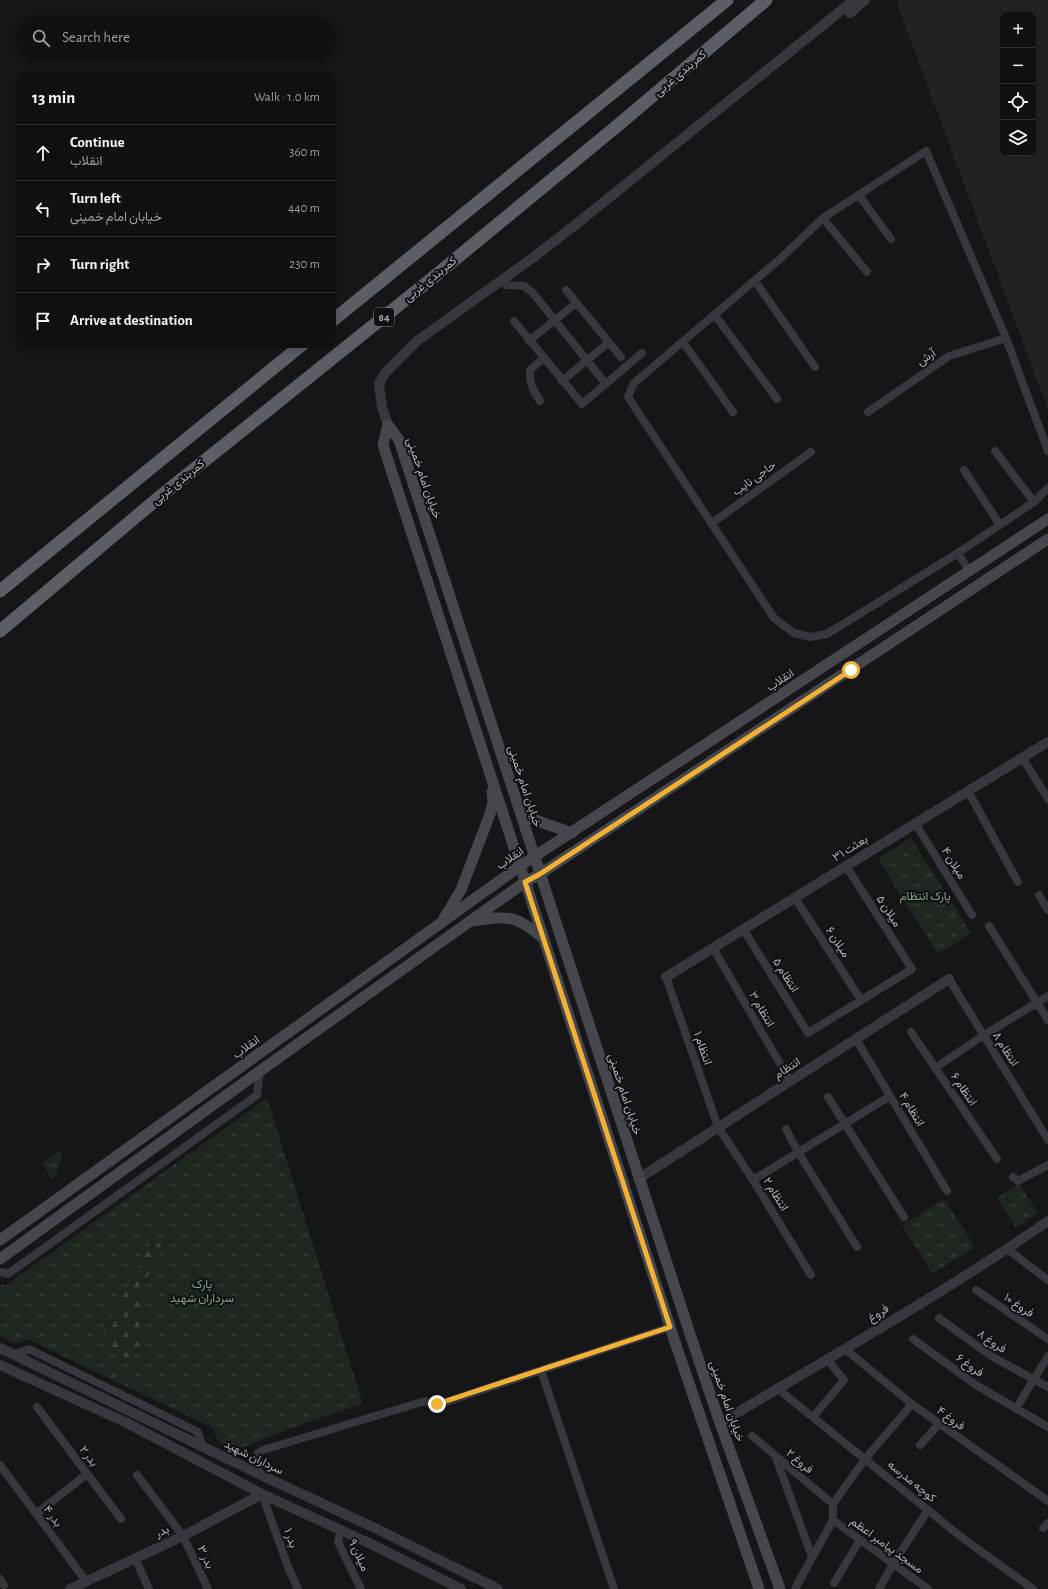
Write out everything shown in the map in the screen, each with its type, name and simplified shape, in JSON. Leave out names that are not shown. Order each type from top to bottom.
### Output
[{"type":"highway","name":"84","points":[[336,318],[727,0]]},
{"type":"highway","name":"کمربندی غربی","points":[[0,631],[163,494],[430,280],[611,131],[766,0]]},
{"type":"highway","points":[[0,591],[298,348]]},
{"type":"main road","points":[[388,425],[383,445],[670,1327],[759,1589]]},
{"type":"main road","name":"خیابان امام خمینی","points":[[388,425],[399,440],[638,1179],[720,1423],[780,1589]]},
{"type":"main road","name":"انقلاب","points":[[0,1240],[520,866],[1048,519]]},
{"type":"main road","points":[[0,1259],[525,882],[540,874],[1048,539]]},
{"type":"main road","points":[[841,655],[851,670]]},
{"type":"main road","points":[[440,924],[461,890],[490,814],[493,802],[492,779]]},
{"type":"main road","points":[[521,815],[572,833]]},
{"type":"main road","points":[[558,842],[567,856]]},
{"type":"main road","points":[[469,922],[498,917],[514,918],[528,925],[544,939]]},
{"type":"main road","points":[[675,1342],[691,1337]]},
{"type":"street","points":[[388,425],[382,407],[380,384],[385,373],[418,341],[534,257],[584,218],[854,0]]},
{"type":"street","points":[[397,362],[506,285],[594,218],[865,0]]},
{"type":"street","points":[[1048,451],[1006,338],[926,151],[823,218],[780,259],[634,383],[628,397],[774,618],[794,633],[810,637],[827,634],[958,553],[1034,502],[1048,488]]},
{"type":"street","points":[[858,195],[891,239]]},
{"type":"street","points":[[823,218],[867,272]]},
{"type":"street","points":[[754,281],[815,367]]},
{"type":"street","points":[[506,285],[524,286],[537,298],[606,384]]},
{"type":"street","points":[[566,290],[621,356]]},
{"type":"street","points":[[529,340],[576,303]]},
{"type":"street","points":[[715,315],[777,399]]},
{"type":"street","points":[[514,322],[582,404],[642,353]]},
{"type":"street","name":"آرش","points":[[868,412],[949,356],[1006,338]]},
{"type":"street","points":[[562,381],[608,342]]},
{"type":"street","points":[[683,342],[733,412]]},
{"type":"street","points":[[540,401],[532,389],[529,379],[530,370],[544,358]]},
{"type":"street","points":[[995,450],[1034,502]]},
{"type":"street","name":"حاجی نایب","points":[[712,523],[811,452]]},
{"type":"street","points":[[964,470],[1000,525]]},
{"type":"street","points":[[958,553],[969,571]]},
{"type":"street","name":"بعثت ۳۱","points":[[666,978],[1048,742]]},
{"type":"street","points":[[1022,758],[1048,800]]},
{"type":"street","points":[[968,791],[1018,882]]},
{"type":"street","name":"میلان ۴","points":[[915,823],[972,915]]},
{"type":"street","name":"میلان ۵","points":[[846,866],[912,969],[861,1000]]},
{"type":"street","points":[[1039,895],[1048,910]]},
{"type":"street","name":"میلان ۶","points":[[795,898],[861,1000]]},
{"type":"street","points":[[989,926],[1048,1020]]},
{"type":"street","name":"انتظام ۵","points":[[743,930],[808,1033],[861,1000]]},
{"type":"street","name":"انتظام ۳","points":[[713,948],[790,1081]]},
{"type":"street","name":"انتظام ۱","points":[[666,978],[718,1127]]},
{"type":"street","name":"انتظام","points":[[638,1179],[949,979]]},
{"type":"street","name":"انتظام ۸","points":[[949,979],[1048,1140]]},
{"type":"street","points":[[935,1068],[1048,996]]},
{"type":"street","name":"انتظام ۶","points":[[910,1032],[997,1159]]},
{"type":"street","name":"انتظام ۴","points":[[856,1039],[947,1191]]},
{"type":"street","points":[[0,1272],[8,1274],[257,1095],[260,1071]]},
{"type":"street","points":[[753,1180],[890,1096]]},
{"type":"street","points":[[828,1097],[904,1217]]},
{"type":"street","name":"انتظام ۲","points":[[718,1127],[753,1180],[811,1275]]},
{"type":"street","points":[[786,1129],[798,1152],[857,1246]]},
{"type":"street","points":[[1013,1177],[1018,1181],[1048,1165]]},
{"type":"street","name":"فروغ","points":[[720,1423],[845,1349],[1007,1249],[1048,1221]]},
{"type":"street","points":[[1007,1249],[1048,1280]]},
{"type":"street","name":"فروغ ۱۰","points":[[976,1290],[1048,1339]]},
{"type":"street","name":"فروغ ۸","points":[[939,1318],[990,1356],[1048,1387]]},
{"type":"street","points":[[261,1475],[257,1466],[256,1458],[258,1453],[263,1450],[425,1401],[437,1404],[670,1327]]},
{"type":"street","name":"فروغ ۶","points":[[913,1339],[976,1385],[1048,1427]]},
{"type":"street","name":"سرداران شهید","points":[[0,1348],[498,1589]]},
{"type":"street","name":"فروغ ۴","points":[[845,1349],[912,1404],[1048,1501]]},
{"type":"street","points":[[1016,1409],[1048,1356]]},
{"type":"street","points":[[813,1417],[844,1380],[827,1359]]},
{"type":"street","points":[[0,1365],[125,1422],[262,1494],[371,1544],[451,1586],[461,1589]]},
{"type":"street","points":[[541,1370],[614,1589]]},
{"type":"street","name":"کوچه مدرسه","points":[[778,1389],[960,1536],[1033,1589]]},
{"type":"street","points":[[796,1586],[832,1520],[833,1504],[865,1459],[912,1404]]},
{"type":"street","name":"بدر ۲","points":[[37,1407],[121,1519]]},
{"type":"street","points":[[920,1445],[939,1424]]},
{"type":"street","name":"فروغ ۲","points":[[752,1436],[833,1504]]},
{"type":"street","points":[[775,1455],[812,1557]]},
{"type":"street","name":"بدر ۴","points":[[0,1465],[86,1581]]},
{"type":"street","points":[[36,1514],[88,1474]]},
{"type":"street","name":"بدر ۳","points":[[137,1475],[183,1536],[208,1589]]},
{"type":"street","name":"بدر","points":[[73,1588],[183,1536],[262,1494]]},
{"type":"street","name":"بدر ۱","points":[[262,1494],[288,1567],[298,1589]]},
{"type":"street","points":[[879,1589],[893,1564],[928,1510]]},
{"type":"street","name":"مسجد پیامبر اعظم","points":[[832,1520],[927,1589]]},
{"type":"street","points":[[371,1544],[376,1529]]},
{"type":"street","name":"میلان ۹","points":[[341,1530],[338,1542],[361,1589]]},
{"type":"street","points":[[834,1583],[860,1540]]},
{"type":"street","points":[[135,1558],[149,1589]]},
{"type":"shaded area","points":[[901,0],[1048,0],[1048,410],[897,4]]},
{"type":"green space","name":"پارک انتظام","points":[[911,838],[971,933],[938,954],[878,859]]},
{"type":"green space","name":"پارک سرداران شهید","points":[[267,1098],[363,1404],[305,1423],[235,1450],[218,1442],[213,1428],[27,1339],[16,1344],[0,1336],[0,1284],[5,1286]]},
{"type":"green space","points":[[58,1151],[62,1155],[56,1175],[52,1179],[42,1163]]},
{"type":"green space","points":[[1019,1184],[1038,1213],[1016,1228],[997,1198]]},
{"type":"green space","points":[[944,1199],[975,1247],[932,1274],[902,1225]]},
{"type":"green space","points":[[154,1236],[164,1250],[155,1262],[144,1285],[143,1338],[138,1351],[129,1362],[122,1353],[106,1342],[108,1336],[103,1333]]},
{"type":"route","points":[[437,1404],[670,1327],[525,882],[540,874],[851,670]]}]
